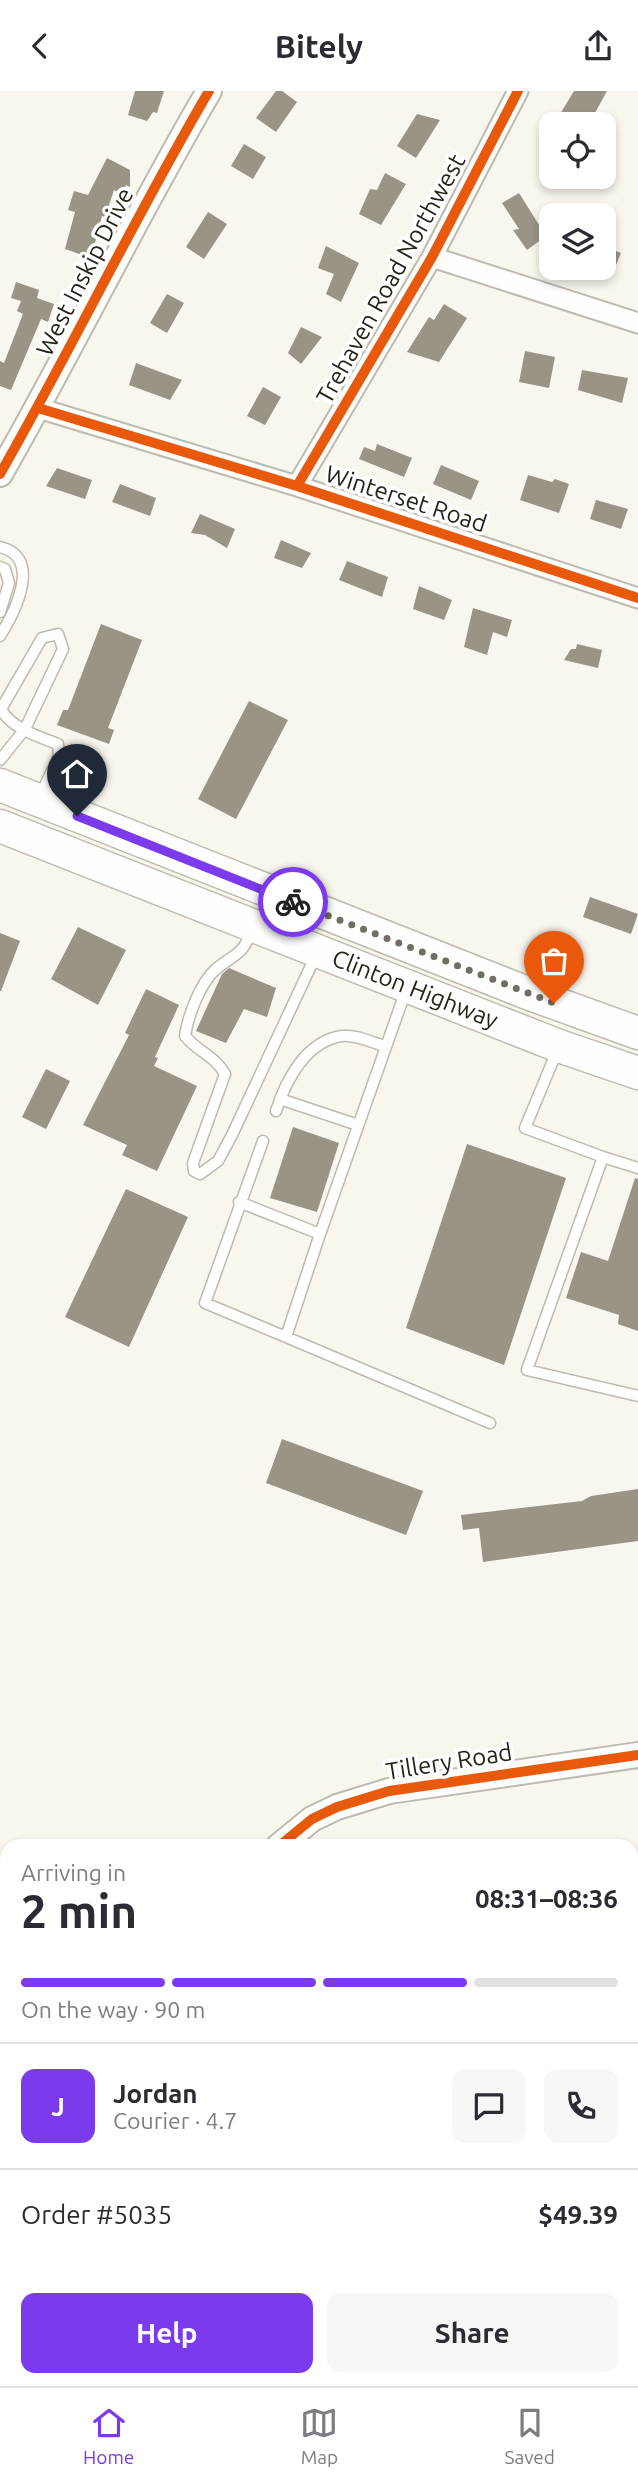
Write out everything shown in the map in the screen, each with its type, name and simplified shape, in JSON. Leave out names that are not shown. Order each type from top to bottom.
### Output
[{"type":"highway","name":"Clinton Highway","points":[[0,785],[271,894],[632,1030]]},
{"type":"highway","name":"Clinton Highway","points":[[0,826],[559,1046],[625,1068]]},
{"type":"highway","points":[[254,927],[271,894]]},
{"type":"highway","points":[[625,1068],[632,1030]]},
{"type":"street","name":"West Inskip Drive","points":[[0,474],[38,408],[147,196],[209,91]]},
{"type":"street","name":"Trehaven Road Northwest","points":[[296,486],[432,257],[518,91]]},
{"type":"street","points":[[432,257],[638,323]]},
{"type":"street","name":"Winterset Road","points":[[38,408],[296,486],[638,599]]},
{"type":"street","name":"Tillery Road","points":[[292,1839],[337,1807],[389,1791],[638,1755]]},
{"type":"lane","points":[[0,547],[17,554],[22,562],[23,577],[21,590],[0,636]]},
{"type":"lane","points":[[0,567],[8,574],[9,583],[0,613]]},
{"type":"lane","points":[[0,760],[26,729],[63,649],[58,634],[41,638],[1,709],[6,717],[26,729],[58,744],[60,756],[38,800]]},
{"type":"lane","points":[[254,927],[243,951],[213,971],[187,1021],[185,1036],[195,1048],[218,1060],[225,1074],[193,1163],[194,1171],[200,1174],[218,1161],[232,1135],[318,951]]},
{"type":"lane","points":[[286,1337],[407,987]]},
{"type":"lane","points":[[276,1111],[302,1060],[324,1041],[345,1035],[385,1046]]},
{"type":"lane","points":[[559,1046],[525,1128],[638,1168]]},
{"type":"lane","points":[[280,1099],[358,1125]]},
{"type":"lane","points":[[263,1141],[205,1303],[490,1423]]},
{"type":"lane","points":[[603,1157],[527,1370],[638,1397]]},
{"type":"lane","points":[[239,1202],[320,1234]]},
{"type":"building","points":[[135,91],[164,91],[157,113],[153,112],[147,121],[128,115]]},
{"type":"building","points":[[276,91],[282,91],[297,102],[276,132],[256,118]]},
{"type":"building","points":[[574,91],[607,91],[596,112],[561,112]]},
{"type":"building","points":[[417,114],[440,120],[416,158],[397,146]]},
{"type":"building","points":[[244,144],[266,157],[253,179],[231,166]]},
{"type":"building","points":[[107,158],[130,170],[130,187],[126,185],[122,194],[114,190],[105,217],[102,216],[92,254],[87,252],[85,256],[65,249],[75,212],[68,210],[74,191],[88,195]]},
{"type":"building","points":[[385,173],[406,184],[381,225],[359,214],[370,189],[377,190]]},
{"type":"building","points":[[519,193],[539,225],[539,241],[527,250],[513,230],[519,229],[502,203]]},
{"type":"building","points":[[208,212],[227,224],[204,259],[186,247]]},
{"type":"building","points":[[326,246],[359,263],[341,302],[326,294],[334,274],[318,268]]},
{"type":"building","points":[[616,251],[621,253],[616,265]]},
{"type":"building","points":[[16,282],[39,290],[37,298],[54,304],[48,322],[41,319],[11,390],[0,386],[0,361],[4,363],[23,314],[17,311],[21,301],[11,298]]},
{"type":"building","points":[[167,294],[184,303],[167,333],[150,323]]},
{"type":"building","points":[[444,304],[467,318],[439,362],[407,352],[429,317],[434,320]]},
{"type":"building","points":[[301,327],[322,337],[301,364],[288,353]]},
{"type":"building","points":[[525,351],[555,357],[549,388],[519,382]]},
{"type":"building","points":[[136,363],[182,380],[170,400],[129,385]]},
{"type":"building","points":[[582,370],[628,378],[622,403],[578,390]]},
{"type":"building","points":[[263,387],[281,397],[265,425],[247,416]]},
{"type":"building","points":[[377,444],[412,458],[404,477],[359,459],[364,447],[375,451]]},
{"type":"building","points":[[441,465],[479,481],[471,500],[433,484]]},
{"type":"building","points":[[57,468],[92,480],[85,499],[46,486]]},
{"type":"building","points":[[528,475],[569,484],[559,513],[520,500]]},
{"type":"building","points":[[120,484],[156,498],[150,516],[112,502]]},
{"type":"building","points":[[596,500],[628,509],[621,529],[590,519]]},
{"type":"building","points":[[200,514],[235,529],[227,548],[205,535],[191,533]]},
{"type":"building","points":[[281,540],[311,553],[302,568],[274,558]]},
{"type":"building","points":[[347,561],[388,577],[382,597],[339,580]]},
{"type":"building","points":[[419,586],[452,600],[444,620],[413,609]]},
{"type":"building","points":[[473,608],[512,620],[507,637],[493,632],[487,655],[464,647]]},
{"type":"building","points":[[101,624],[142,640],[108,728],[114,730],[109,744],[57,725],[63,710],[68,710]]},
{"type":"building","points":[[577,644],[602,650],[598,668],[564,660],[571,649],[576,649]]},
{"type":"building","points":[[249,701],[288,720],[236,819],[198,799]]},
{"type":"building","points":[[590,897],[638,914],[631,934],[583,917]]},
{"type":"building","points":[[78,927],[126,950],[98,1005],[51,979]]},
{"type":"building","points":[[0,933],[20,941],[1,991],[0,991]]},
{"type":"building","points":[[229,968],[276,988],[267,1017],[244,1009],[226,1043],[196,1031],[222,974]]},
{"type":"building","points":[[146,989],[179,1005],[155,1057],[158,1058],[154,1066],[197,1086],[157,1171],[122,1155],[127,1145],[83,1125],[129,1035],[125,1033]]},
{"type":"building","points":[[46,1069],[70,1081],[46,1129],[22,1117]]},
{"type":"building","points":[[293,1127],[339,1143],[317,1212],[270,1198]]},
{"type":"building","points":[[467,1144],[566,1178],[504,1365],[406,1328]]},
{"type":"building","points":[[635,1178],[638,1179],[638,1331],[618,1324],[619,1315],[566,1298],[581,1252],[608,1261]]},
{"type":"building","points":[[126,1189],[188,1217],[129,1347],[65,1317]]},
{"type":"building","points":[[282,1439],[423,1491],[406,1535],[266,1483]]},
{"type":"building","points":[[638,1489],[638,1541],[483,1562],[479,1528],[463,1530],[461,1515],[582,1501],[591,1496]]},
{"type":"cycle path","points":[[0,474],[209,91]]},
{"type":"cycle path","points":[[297,486],[432,257],[518,91]]},
{"type":"cycle path","points":[[38,408],[297,486],[638,598]]},
{"type":"cycle path","points":[[288,1839],[312,1819],[337,1807],[389,1791],[638,1755]]},
{"type":"way so far","points":[[293,902],[554,1003]]},
{"type":"route","points":[[77,816],[293,902]]}]
